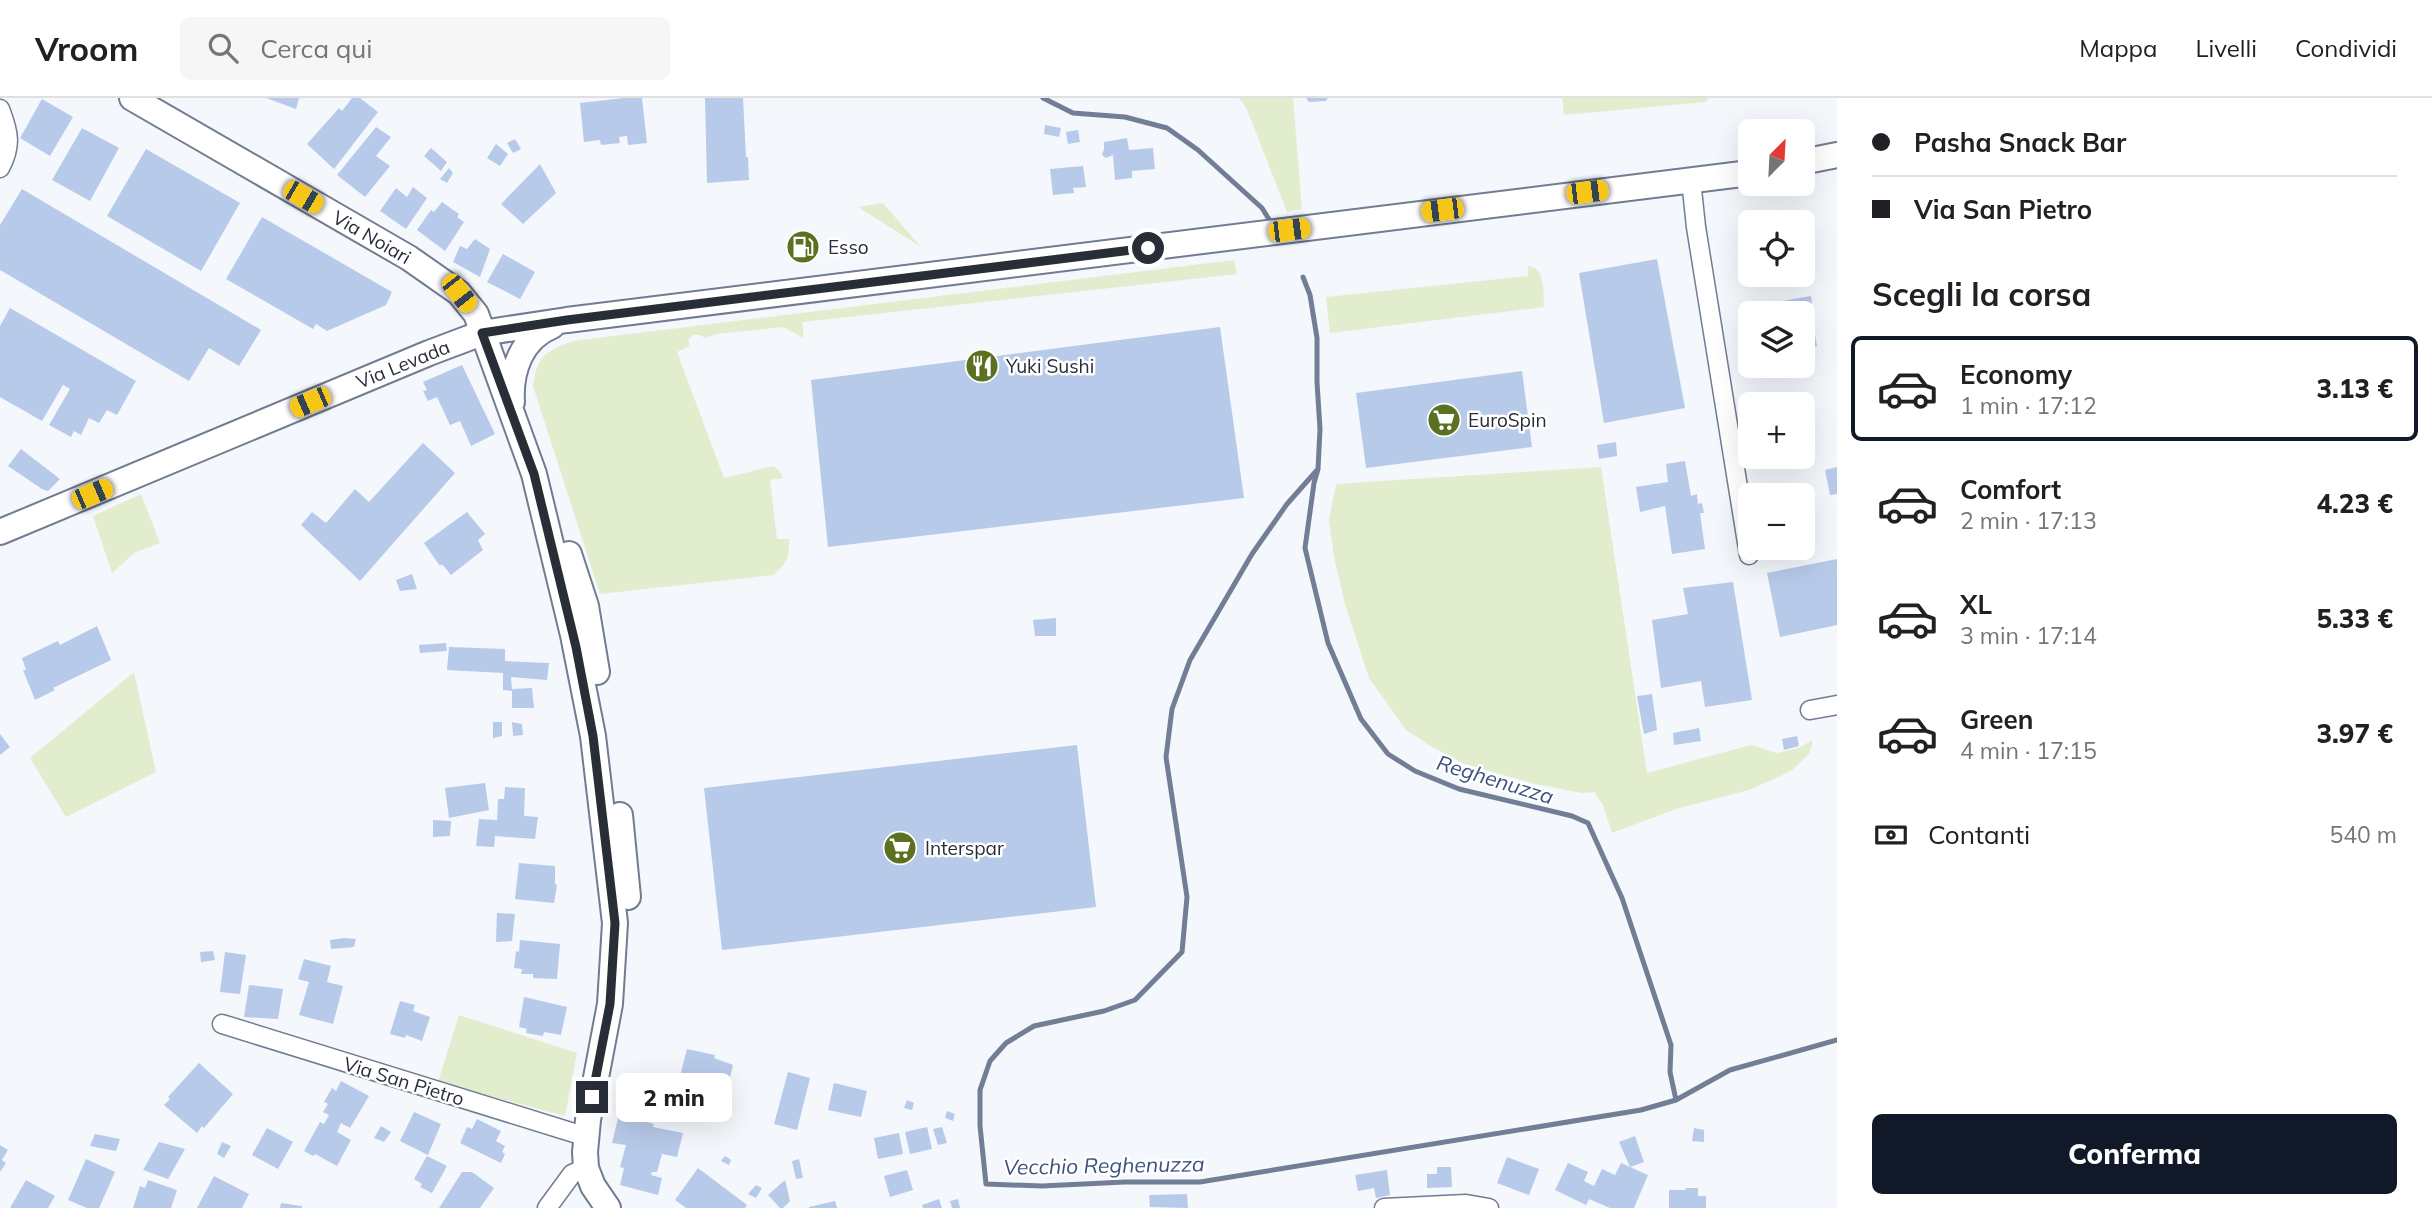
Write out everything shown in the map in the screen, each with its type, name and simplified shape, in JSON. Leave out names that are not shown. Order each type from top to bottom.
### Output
[{"type":"main road","name":"Via Noiari","points":[[132,98],[440,277],[459,293],[476,314],[482,333]]},
{"type":"main road","points":[[1815,159],[1837,155]]},
{"type":"main road","points":[[1815,171],[1837,170]]},
{"type":"main road","name":"Via Levada","points":[[0,532],[429,352],[482,333],[567,320],[1738,174]]},
{"type":"main road","points":[[513,413],[513,375],[528,342],[539,331],[567,320]]},
{"type":"main road","points":[[482,333],[534,474],[560,527],[586,606],[610,747],[625,857],[629,920],[588,1120],[586,1168],[593,1186],[608,1208]]},
{"type":"street","points":[[0,109],[7,128],[8,153],[0,168]]},
{"type":"street","points":[[1691,180],[1698,241],[1738,487]]},
{"type":"street","points":[[1810,710],[1837,705]]},
{"type":"street","name":"Via San Pietro","points":[[222,1024],[587,1138]]},
{"type":"street","points":[[547,1208],[572,1174],[586,1168]]},
{"type":"street","points":[[1384,1208],[1466,1204],[1489,1208]]},
{"type":"green space","points":[[1239,98],[1293,98],[1302,209],[1287,212],[1246,107]]},
{"type":"green space","points":[[1562,98],[1709,98],[1705,102],[1564,115]]},
{"type":"green space","points":[[883,203],[921,247],[858,207]]},
{"type":"green space","points":[[1234,260],[1237,274],[802,322],[804,338],[783,327],[716,334],[705,338],[693,335],[689,339],[689,346],[677,352],[724,478],[773,466],[783,478],[770,480],[777,539],[789,539],[787,559],[773,575],[600,594],[533,386],[540,361],[556,348],[573,341]]},
{"type":"green space","points":[[1528,266],[1534,267],[1541,276],[1544,307],[1330,333],[1326,297],[1528,276]]},
{"type":"green space","points":[[1601,467],[1647,773],[1751,745],[1777,753],[1798,748],[1813,740],[1809,754],[1791,771],[1749,790],[1676,809],[1612,833],[1603,805],[1594,792],[1582,793],[1535,784],[1462,763],[1406,730],[1369,678],[1345,604],[1329,520],[1336,484]]},
{"type":"green space","points":[[141,494],[160,543],[134,553],[112,573],[93,516]]},
{"type":"green space","points":[[134,672],[156,772],[66,817],[30,758]]},
{"type":"green space","points":[[459,1015],[577,1053],[565,1116],[438,1082]]},
{"type":"building","points":[[266,98],[299,98],[296,109]]},
{"type":"building","points":[[352,98],[360,98],[378,112],[334,169],[307,144],[339,108],[342,111]]},
{"type":"building","points":[[642,98],[647,143],[628,145],[627,136],[619,137],[620,143],[601,145],[600,140],[584,142],[580,103]]},
{"type":"building","points":[[705,98],[743,98],[749,180],[707,183]]},
{"type":"building","points":[[1306,98],[1328,98],[1326,101],[1309,102]]},
{"type":"building","points":[[42,99],[73,117],[50,156],[20,138]]},
{"type":"building","points":[[1045,125],[1061,128],[1059,137],[1044,134]]},
{"type":"building","points":[[376,127],[391,137],[376,156],[390,166],[365,197],[337,175]]},
{"type":"building","points":[[82,128],[119,148],[90,201],[52,180]]},
{"type":"building","points":[[1078,130],[1080,142],[1068,144],[1066,132]]},
{"type":"building","points":[[1127,138],[1129,150],[1153,148],[1155,169],[1132,171],[1132,178],[1115,180],[1113,155],[1106,158],[1102,155],[1104,142]]},
{"type":"building","points":[[515,139],[521,149],[513,153],[507,143]]},
{"type":"building","points":[[496,144],[508,154],[500,166],[487,158]]},
{"type":"building","points":[[431,148],[447,162],[441,171],[424,156]]},
{"type":"building","points":[[146,149],[240,203],[201,271],[107,216]]},
{"type":"building","points":[[540,164],[556,193],[523,224],[501,204]]},
{"type":"building","points":[[1083,166],[1086,187],[1073,188],[1074,193],[1053,195],[1050,169]]},
{"type":"building","points":[[449,168],[453,173],[447,183],[440,179]]},
{"type":"building","points":[[413,187],[427,198],[406,229],[380,211],[396,188],[407,197]]},
{"type":"building","points":[[22,189],[261,330],[239,366],[209,348],[189,381],[0,270],[0,225]]},
{"type":"building","points":[[442,202],[459,214],[457,217],[464,222],[445,251],[417,230],[431,210],[434,212]]},
{"type":"building","points":[[262,217],[392,292],[386,305],[327,331],[316,324],[313,329],[226,279]]},
{"type":"building","points":[[813,236],[815,255],[796,257],[794,239]]},
{"type":"building","points":[[475,239],[490,249],[480,277],[453,262],[460,246],[467,249]]},
{"type":"building","points":[[503,254],[535,272],[520,299],[487,282]]},
{"type":"building","points":[[1657,259],[1685,408],[1604,423],[1579,273]]},
{"type":"building","points":[[1811,296],[1812,301],[1782,301]]},
{"type":"building","points":[[10,308],[136,381],[117,415],[107,410],[99,423],[89,418],[81,435],[74,431],[71,437],[49,425],[70,389],[63,385],[42,421],[0,397],[0,326]]},
{"type":"building","points":[[1220,327],[1244,498],[828,547],[811,380]]},
{"type":"building","points":[[462,365],[495,434],[471,446],[460,421],[450,425],[437,397],[428,401],[423,391],[427,390],[423,382]]},
{"type":"building","name":"EuroSpin","points":[[1522,371],[1532,447],[1366,468],[1356,393]]},
{"type":"building","points":[[1616,442],[1617,456],[1599,459],[1597,445]]},
{"type":"building","points":[[423,443],[455,473],[360,581],[301,525],[312,512],[326,523],[355,489],[369,502]]},
{"type":"building","points":[[21,449],[60,479],[48,491],[8,466]]},
{"type":"building","points":[[1685,461],[1691,496],[1697,494],[1698,504],[1702,503],[1704,513],[1700,513],[1705,549],[1672,554],[1665,506],[1640,512],[1636,487],[1668,482],[1666,464]]},
{"type":"building","points":[[1837,467],[1837,494],[1830,495],[1825,470]]},
{"type":"building","points":[[467,512],[485,534],[478,540],[483,550],[451,575],[442,564],[440,566],[424,543]]},
{"type":"building","points":[[1837,559],[1837,625],[1780,637],[1767,573]]},
{"type":"building","points":[[412,574],[417,589],[400,591],[396,580]]},
{"type":"building","points":[[1733,582],[1752,700],[1705,707],[1701,681],[1661,688],[1652,620],[1688,614],[1683,588]]},
{"type":"building","points":[[1056,618],[1056,636],[1035,636],[1033,620]]},
{"type":"building","points":[[97,626],[111,660],[53,688],[55,690],[35,700],[23,670],[26,670],[22,658],[58,641],[60,645]]},
{"type":"building","points":[[446,643],[447,651],[420,653],[419,645]]},
{"type":"building","points":[[449,647],[505,649],[505,661],[549,663],[547,680],[511,677],[512,689],[532,688],[534,708],[512,708],[512,691],[503,690],[503,673],[447,670]]},
{"type":"building","points":[[1652,694],[1657,730],[1644,734],[1637,696]]},
{"type":"building","points":[[493,722],[502,722],[502,736],[493,738]]},
{"type":"building","points":[[512,722],[522,724],[523,735],[513,736]]},
{"type":"building","points":[[1699,728],[1701,741],[1674,745],[1673,733]]},
{"type":"building","points":[[0,734],[10,747],[0,755]]},
{"type":"building","points":[[1797,736],[1799,746],[1784,750],[1782,739]]},
{"type":"building","name":"Interspar","points":[[1077,745],[1096,907],[722,950],[704,788]]},
{"type":"building","points":[[485,783],[489,810],[449,818],[445,788]]},
{"type":"building","points":[[505,787],[525,788],[524,816],[538,817],[535,839],[495,836],[494,847],[476,846],[479,819],[497,820],[498,799],[504,799]]},
{"type":"building","points":[[433,820],[451,821],[450,836],[433,837]]},
{"type":"building","points":[[519,863],[555,866],[557,885],[554,903],[515,899]]},
{"type":"building","points":[[497,913],[515,914],[512,941],[496,942]]},
{"type":"building","points":[[356,939],[354,947],[331,949],[330,940]]},
{"type":"building","points":[[520,940],[560,944],[557,979],[533,978],[533,974],[521,974],[522,969],[514,968]]},
{"type":"building","points":[[213,951],[215,960],[201,962],[200,952]]},
{"type":"building","points":[[225,952],[246,955],[240,994],[220,992]]},
{"type":"building","points":[[304,959],[331,966],[327,982],[343,986],[333,1024],[299,1015],[309,982],[298,979]]},
{"type":"building","points":[[249,985],[283,989],[278,1019],[244,1017]]},
{"type":"building","points":[[524,997],[567,1007],[561,1035],[526,1033],[527,1029],[519,1027]]},
{"type":"building","points":[[400,1001],[415,1005],[413,1011],[430,1017],[422,1041],[406,1035],[405,1038],[390,1034]]},
{"type":"building","points":[[687,1049],[715,1055],[714,1058],[733,1065],[723,1105],[720,1104],[715,1118],[678,1108],[685,1080],[679,1080]]},
{"type":"building","points":[[199,1063],[233,1094],[197,1133],[164,1105]]},
{"type":"building","points":[[788,1072],[810,1078],[797,1130],[774,1124]]},
{"type":"building","points":[[341,1081],[369,1096],[350,1128],[341,1123],[337,1132],[351,1140],[337,1166],[304,1151],[320,1122],[324,1124],[329,1115],[323,1112],[328,1104],[324,1102],[332,1088],[336,1091]]},
{"type":"building","points":[[834,1083],[867,1091],[861,1117],[828,1110]]},
{"type":"building","points":[[907,1100],[914,1103],[912,1110],[904,1108]]},
{"type":"building","points":[[947,1111],[955,1114],[953,1121],[945,1118]]},
{"type":"building","points":[[414,1112],[441,1124],[428,1155],[400,1141]]},
{"type":"building","points":[[619,1114],[654,1124],[653,1127],[683,1133],[677,1157],[662,1154],[657,1172],[652,1172],[651,1175],[662,1178],[658,1195],[620,1185],[624,1168],[620,1167],[626,1145],[612,1143]]},
{"type":"building","points":[[477,1119],[501,1131],[496,1141],[505,1146],[501,1163],[460,1143],[467,1127],[472,1129]]},
{"type":"building","points":[[381,1126],[391,1132],[384,1142],[374,1138]]},
{"type":"building","points":[[927,1127],[932,1149],[910,1154],[905,1132]]},
{"type":"building","points":[[942,1127],[947,1143],[938,1145],[933,1129]]},
{"type":"building","points":[[267,1128],[293,1142],[278,1169],[252,1155]]},
{"type":"building","points":[[1694,1128],[1704,1130],[1704,1142],[1692,1141]]},
{"type":"building","points":[[899,1133],[903,1154],[878,1159],[874,1138]]},
{"type":"building","points":[[95,1134],[120,1139],[116,1151],[90,1146]]},
{"type":"building","points":[[1635,1136],[1644,1162],[1630,1167],[1619,1142]]},
{"type":"building","points":[[159,1142],[185,1149],[168,1179],[143,1170]]},
{"type":"building","points":[[222,1142],[231,1146],[224,1158],[217,1154]]},
{"type":"building","points":[[0,1145],[8,1150],[2,1160],[6,1163],[0,1172]]},
{"type":"building","points":[[427,1156],[447,1166],[432,1193],[420,1187],[422,1184],[414,1179]]},
{"type":"building","points":[[725,1156],[731,1160],[729,1165],[721,1161]]},
{"type":"building","points":[[1507,1157],[1539,1169],[1529,1195],[1497,1183]]},
{"type":"building","points":[[86,1159],[115,1172],[99,1208],[87,1208],[68,1200]]},
{"type":"building","points":[[799,1159],[803,1178],[796,1179],[792,1161]]},
{"type":"building","points":[[1568,1163],[1588,1172],[1584,1181],[1594,1186],[1602,1169],[1615,1175],[1621,1163],[1648,1175],[1634,1208],[1610,1208],[1589,1199],[1586,1205],[1555,1190]]},
{"type":"building","points":[[1437,1167],[1451,1167],[1452,1187],[1427,1188],[1427,1174],[1437,1174]]},
{"type":"building","points":[[698,1168],[747,1205],[745,1208],[686,1208],[675,1200]]},
{"type":"building","points":[[907,1170],[913,1190],[890,1197],[884,1176]]},
{"type":"building","points":[[1387,1170],[1390,1195],[1376,1198],[1374,1188],[1358,1191],[1355,1175]]},
{"type":"building","points":[[462,1172],[472,1172],[494,1188],[480,1208],[439,1208]]},
{"type":"building","points":[[214,1176],[249,1194],[242,1208],[197,1208]]},
{"type":"building","points":[[26,1180],[55,1196],[48,1208],[10,1208]]},
{"type":"building","points":[[148,1180],[177,1190],[171,1208],[133,1208],[140,1186],[145,1188]]},
{"type":"building","points":[[785,1180],[790,1201],[780,1208],[768,1195]]},
{"type":"building","points":[[756,1185],[762,1188],[756,1198],[748,1194]]},
{"type":"building","points":[[1685,1188],[1698,1188],[1698,1196],[1706,1196],[1706,1208],[1669,1208],[1669,1190],[1686,1190]]},
{"type":"building","points":[[1187,1194],[1188,1208],[1150,1207],[1149,1195]]},
{"type":"building","points":[[939,1199],[942,1208],[923,1208],[922,1205]]},
{"type":"building","points":[[958,1199],[960,1208],[952,1208],[950,1201]]},
{"type":"building","points":[[835,1201],[837,1208],[809,1208],[809,1207]]},
{"type":"building","points":[[281,1203],[302,1206],[302,1208],[280,1208]]},
{"type":"waterway","name":"Reghenuzza","points":[[1043,98],[1073,113],[1125,117],[1167,128],[1198,150],[1262,208],[1270,221]]},
{"type":"waterway","name":"Reghenuzza","points":[[1303,277],[1310,295],[1317,338],[1320,429],[1318,469],[1305,548],[1328,643],[1361,719],[1388,754],[1415,771],[1459,789],[1572,816],[1588,823],[1622,898],[1671,1045],[1670,1072],[1676,1100],[1730,1070],[1837,1040]]},
{"type":"waterway","name":"Vecchio Reghenuzza","points":[[1318,469],[1287,504],[1252,554],[1190,660],[1172,709],[1166,757],[1187,897],[1182,952],[1135,1000],[1104,1011],[1034,1026],[1006,1043],[990,1061],[980,1090],[980,1126],[986,1184],[1042,1186],[1200,1182],[1641,1110],[1676,1100]]},
{"type":"place","name":"Esso","points":[[803,247]]},
{"type":"place","name":"Yuki Sushi","points":[[982,366]]},
{"type":"place","name":"EuroSpin","points":[[1444,420]]},
{"type":"place","name":"Interspar","points":[[900,848]]},
{"type":"route","points":[[592,1097],[610,1004],[615,923],[595,749],[576,647],[534,474],[482,333],[567,320],[1148,248]]}]
